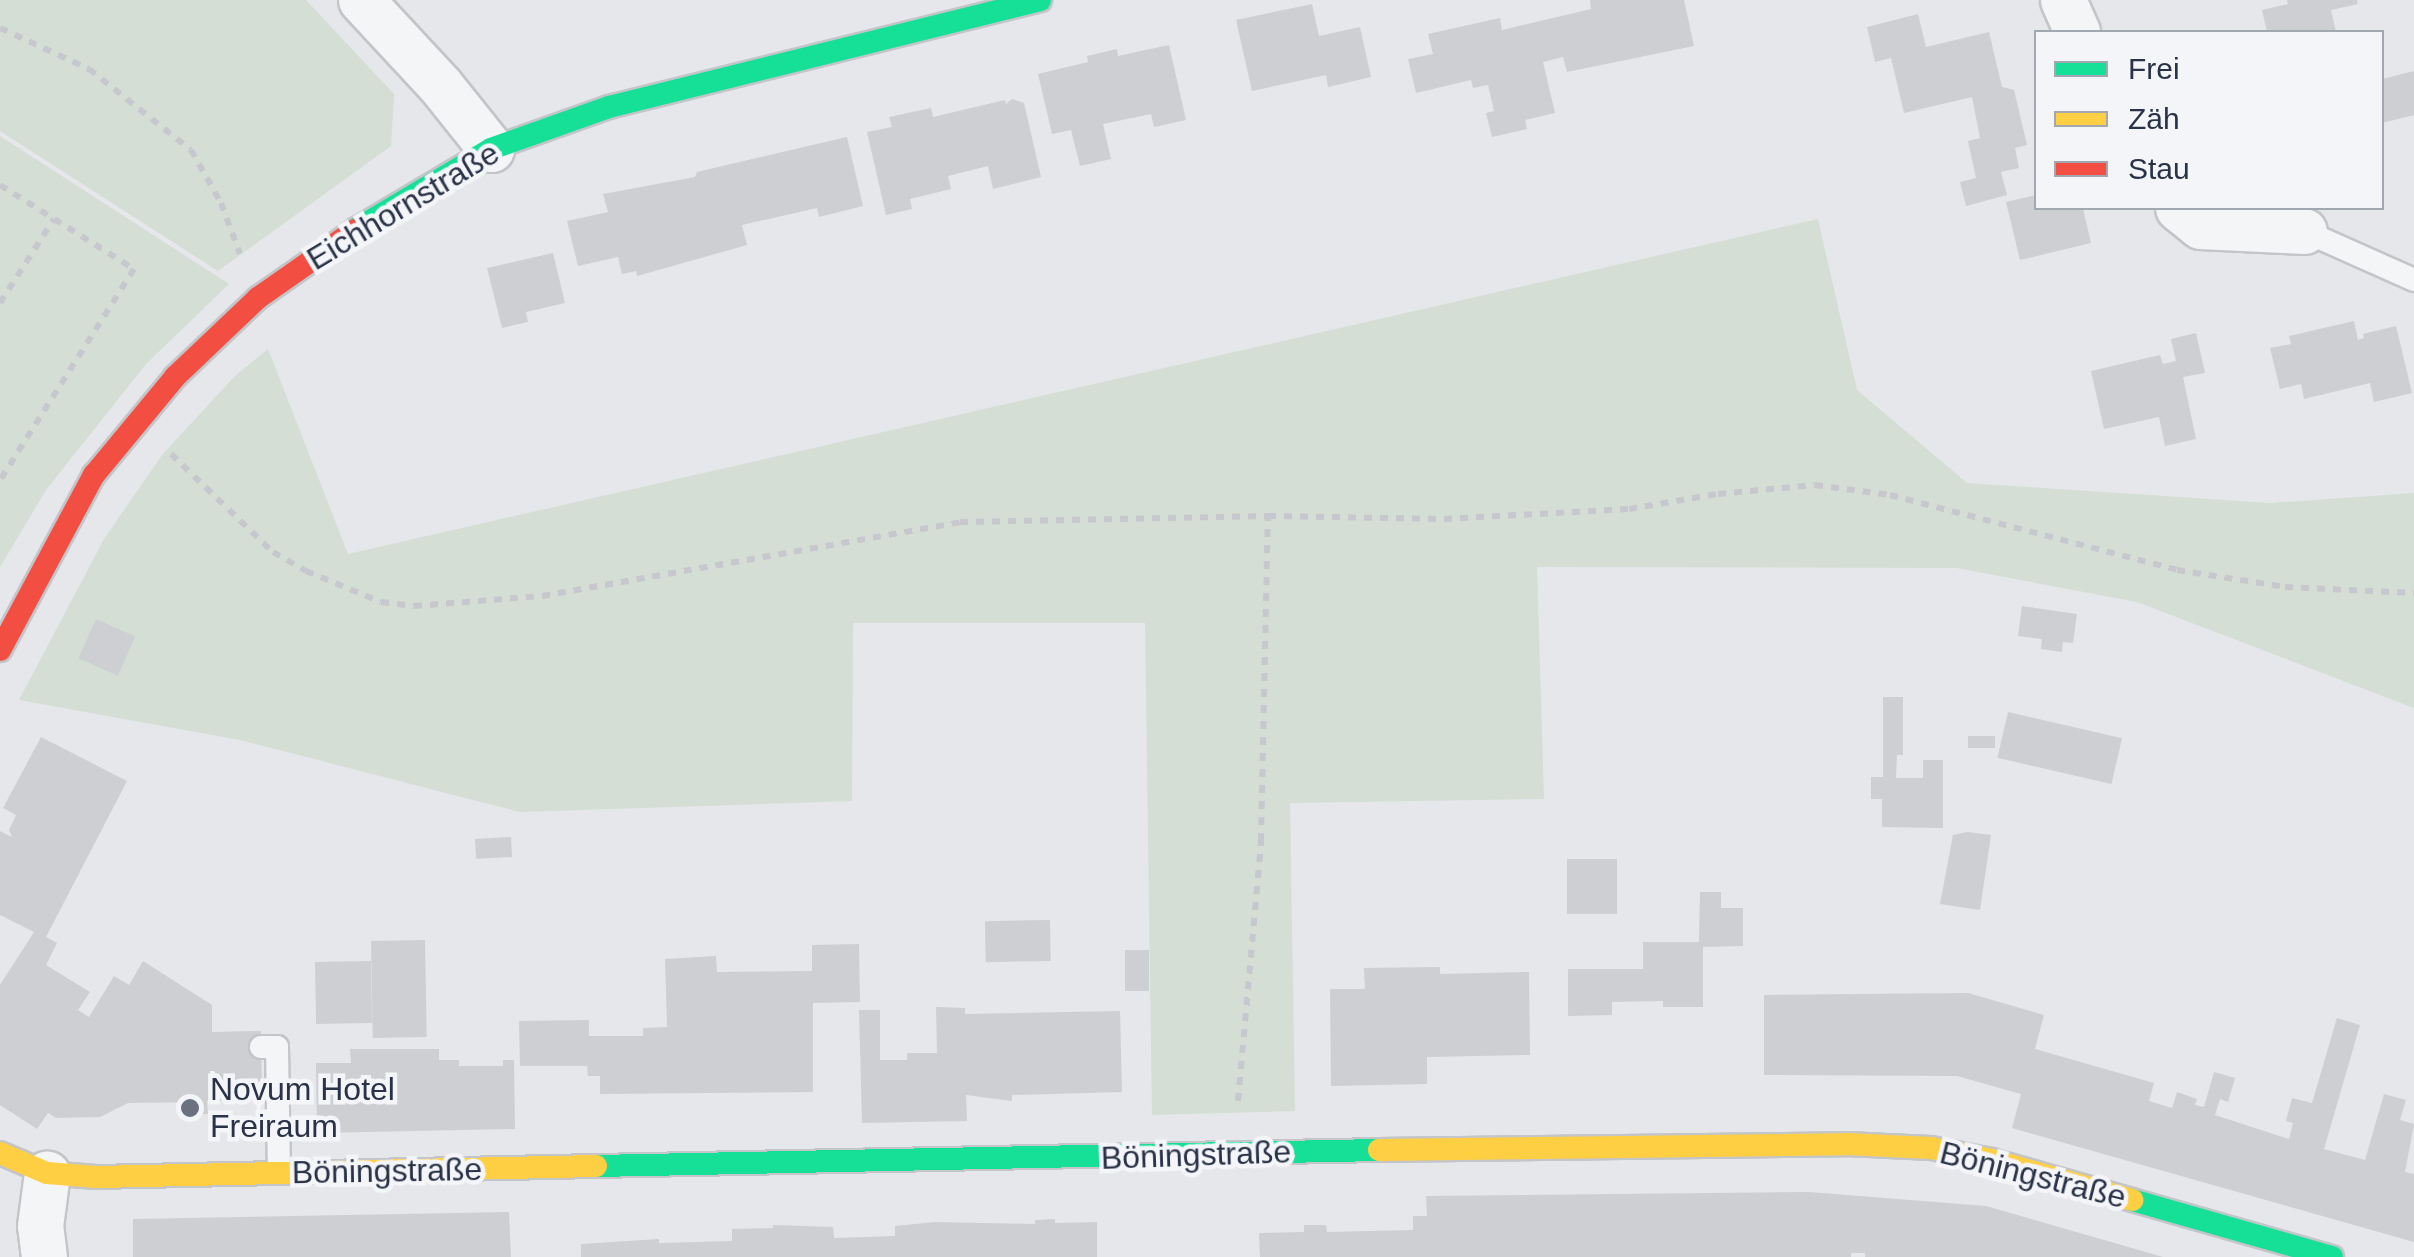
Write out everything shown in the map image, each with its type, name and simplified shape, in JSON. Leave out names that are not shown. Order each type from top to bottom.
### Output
[{"type":"street","points":[[360,0],[440,85],[491,149]]},
{"type":"street","name":"Eichhornstraße","points":[[0,650],[94,475],[175,377],[258,298],[338,240],[491,149],[610,107],[918,13],[1040,0]]},
{"type":"street","points":[[2063,0],[2076,30]]},
{"type":"street","points":[[2180,210],[2200,226],[2304,230]]},
{"type":"street","name":"Böningstraße","points":[[0,1153],[47,1173],[96,1177],[1114,1158],[1234,1152],[1846,1144],[1931,1148],[1992,1160],[2332,1257]]},
{"type":"street","points":[[44,1257],[40,1226],[47,1173]]},
{"type":"lane","points":[[2304,230],[2414,280]]},
{"type":"lane","points":[[261,1047],[278,1046],[279,1174]]},
{"type":"path","points":[[0,28],[89,68],[191,150],[221,203],[258,298]]},
{"type":"path","points":[[0,185],[134,269],[0,480]]},
{"type":"path","points":[[0,303],[54,219]]},
{"type":"path","points":[[138,422],[272,552],[381,602],[414,606],[542,596],[960,522],[1268,516],[1444,519],[1629,510],[1734,492],[1815,485],[1890,495],[2176,570],[2285,587],[2414,593]]},
{"type":"path","points":[[1234,1152],[1260,841],[1268,516]]},
{"type":"shaded area","points":[[0,0],[306,0],[394,94],[391,146],[218,271],[0,131]]},
{"type":"shaded area","points":[[0,136],[229,284],[146,364],[46,490],[0,567]]},
{"type":"shaded area","points":[[1818,219],[1857,390],[1967,483],[2270,503],[2414,493],[2414,708],[2137,602],[1957,568],[1537,567],[1544,799],[1290,803],[1295,1111],[1152,1115],[1145,623],[853,623],[852,801],[520,812],[240,740],[19,700],[104,539],[162,455],[235,376],[268,349],[348,554]]},
{"type":"building","points":[[1590,0],[1684,0],[1694,46],[1567,72],[1563,57],[1543,62],[1555,113],[1525,120],[1527,129],[1492,137],[1486,113],[1494,111],[1488,85],[1473,88],[1471,80],[1416,93],[1408,59],[1433,54],[1428,34],[1500,18],[1502,30],[1591,9]]},
{"type":"building","points":[[2287,0],[2357,0],[2358,4],[2331,10],[2336,30],[2267,30],[2262,10],[2288,4]]},
{"type":"building","points":[[1312,4],[1319,36],[1360,27],[1371,77],[1328,87],[1326,75],[1252,91],[1236,20]]},
{"type":"building","points":[[1918,14],[1926,47],[1989,32],[2002,87],[2014,90],[2027,145],[2015,148],[2019,168],[2001,172],[2007,195],[1966,206],[1960,182],[1976,178],[1968,141],[1980,138],[1972,97],[1904,113],[1891,58],[1875,62],[1867,27]]},
{"type":"building","points":[[1169,45],[1186,120],[1154,127],[1151,114],[1103,124],[1111,159],[1080,166],[1071,130],[1052,134],[1038,74],[1088,62],[1087,56],[1117,49],[1118,56]]},
{"type":"building","points":[[2414,71],[2414,115],[2384,122],[2384,78]]},
{"type":"building","points":[[1012,99],[1024,103],[1041,177],[993,189],[988,166],[948,176],[951,189],[910,199],[912,209],[886,215],[867,132],[892,127],[889,117],[931,108],[933,117],[1005,100],[1006,104]]},
{"type":"building","points":[[847,137],[863,206],[819,217],[817,208],[742,225],[747,245],[637,276],[636,271],[622,274],[618,257],[578,266],[567,221],[608,212],[603,194],[695,177],[697,172]]},
{"type":"building","points":[[2034,195],[2034,210],[2083,210],[2091,243],[2020,260],[2006,202]]},
{"type":"building","points":[[553,253],[565,303],[526,312],[528,322],[502,328],[487,268]]},
{"type":"building","points":[[2354,321],[2358,340],[2364,338],[2363,334],[2396,326],[2412,393],[2374,402],[2370,383],[2304,399],[2301,384],[2280,389],[2270,348],[2291,344],[2289,336]]},
{"type":"building","points":[[2196,333],[2205,373],[2183,377],[2196,439],[2165,446],[2159,417],[2104,429],[2091,371],[2160,355],[2163,364],[2176,361],[2171,339]]},
{"type":"building","points":[[2022,606],[2077,614],[2073,643],[2063,642],[2062,652],[2041,649],[2042,639],[2018,636]]},
{"type":"building","points":[[96,619],[135,636],[118,676],[79,658]]},
{"type":"building","points":[[1883,697],[1903,697],[1903,755],[1897,755],[1896,778],[1923,778],[1923,760],[1943,760],[1943,828],[1882,827],[1882,799],[1871,799],[1871,777],[1883,777]]},
{"type":"building","points":[[2008,712],[2122,738],[2111,784],[1997,758]]},
{"type":"building","points":[[1968,736],[1995,736],[1995,748],[1968,748]]},
{"type":"building","points":[[41,737],[127,781],[46,937],[57,943],[46,965],[90,992],[78,1010],[89,1017],[114,976],[129,985],[143,961],[212,1005],[212,1032],[261,1031],[262,1100],[207,1101],[208,1114],[196,1114],[196,1102],[128,1103],[100,1117],[56,1118],[48,1113],[37,1129],[0,1105],[0,985],[34,932],[0,915],[0,831],[12,837],[9,830],[16,815],[3,808]]},
{"type":"building","points":[[1953,835],[1991,835],[1980,910],[1940,904]]},
{"type":"building","points":[[511,837],[512,857],[476,859],[475,839]]},
{"type":"building","points":[[1567,859],[1617,859],[1617,914],[1567,914]]},
{"type":"building","points":[[1700,892],[1721,892],[1721,908],[1743,908],[1743,946],[1703,947],[1703,1007],[1663,1007],[1663,1001],[1612,1002],[1612,1015],[1568,1016],[1568,969],[1643,969],[1643,942],[1699,942]]},
{"type":"building","points":[[1050,920],[1051,961],[986,962],[985,921]]},
{"type":"building","points":[[425,940],[427,1037],[373,1038],[371,941]]},
{"type":"building","points":[[859,944],[860,1002],[813,1003],[813,1092],[600,1094],[600,1076],[588,1076],[587,1066],[520,1066],[519,1021],[589,1020],[589,1036],[643,1036],[643,1028],[667,1027],[665,959],[716,956],[717,972],[812,971],[812,945]]},
{"type":"building","points":[[1125,950],[1149,950],[1149,991],[1125,991]]},
{"type":"building","points":[[371,961],[372,1023],[316,1024],[315,962]]},
{"type":"building","points":[[1440,967],[1440,974],[1529,972],[1530,1055],[1427,1057],[1427,1084],[1331,1086],[1330,989],[1365,989],[1364,968]]},
{"type":"building","points":[[1968,993],[2044,1015],[2035,1049],[2154,1083],[2149,1101],[2172,1108],[2177,1092],[2197,1099],[2195,1105],[2204,1107],[2214,1072],[2235,1078],[2228,1102],[2220,1099],[2215,1115],[2289,1139],[2293,1123],[2286,1121],[2292,1098],[2312,1103],[2337,1018],[2360,1025],[2324,1149],[2365,1160],[2384,1094],[2406,1100],[2400,1120],[2414,1124],[2405,1172],[2414,1174],[2414,1242],[2012,1128],[2021,1094],[1957,1076],[1764,1075],[1764,995]]},
{"type":"building","points":[[936,1007],[965,1008],[965,1014],[1120,1011],[1122,1092],[1012,1095],[1012,1101],[966,1095],[967,1121],[862,1123],[859,1010],[880,1010],[880,1060],[907,1060],[907,1053],[937,1053]]},
{"type":"building","points":[[350,1049],[439,1049],[439,1060],[459,1060],[459,1066],[503,1066],[503,1060],[514,1060],[515,1129],[317,1133],[316,1063],[351,1063]]},
{"type":"building","points":[[1809,1192],[1986,1206],[2163,1257],[1865,1257],[1865,1253],[1851,1253],[1851,1257],[1260,1257],[1259,1233],[1304,1232],[1304,1225],[1326,1225],[1327,1232],[1413,1230],[1413,1216],[1427,1216],[1426,1196]]},
{"type":"building","points":[[509,1212],[511,1257],[133,1257],[133,1219]]},
{"type":"building","points":[[1055,1219],[1055,1223],[1097,1222],[1097,1257],[581,1257],[581,1244],[659,1239],[659,1243],[732,1241],[732,1229],[773,1225],[833,1227],[834,1238],[895,1236],[895,1226],[935,1222],[1035,1224],[1035,1220]]},
{"type":"traffic: fast","points":[[355,230],[491,149],[609,107],[1040,0]]},
{"type":"traffic: fast","points":[[596,1166],[1379,1150]]},
{"type":"traffic: fast","points":[[2132,1200],[2332,1257]]},
{"type":"traffic: slow","points":[[1379,1150],[1846,1144],[1931,1148],[1992,1160],[2132,1200]]},
{"type":"traffic: slow","points":[[0,1153],[47,1173],[96,1177],[596,1166]]},
{"type":"traffic: jam","points":[[0,650],[94,475],[175,377],[258,298],[355,230]]},
{"type":"place","name":"Novum Hotel Freiraum","points":[[190,1108]]}]
